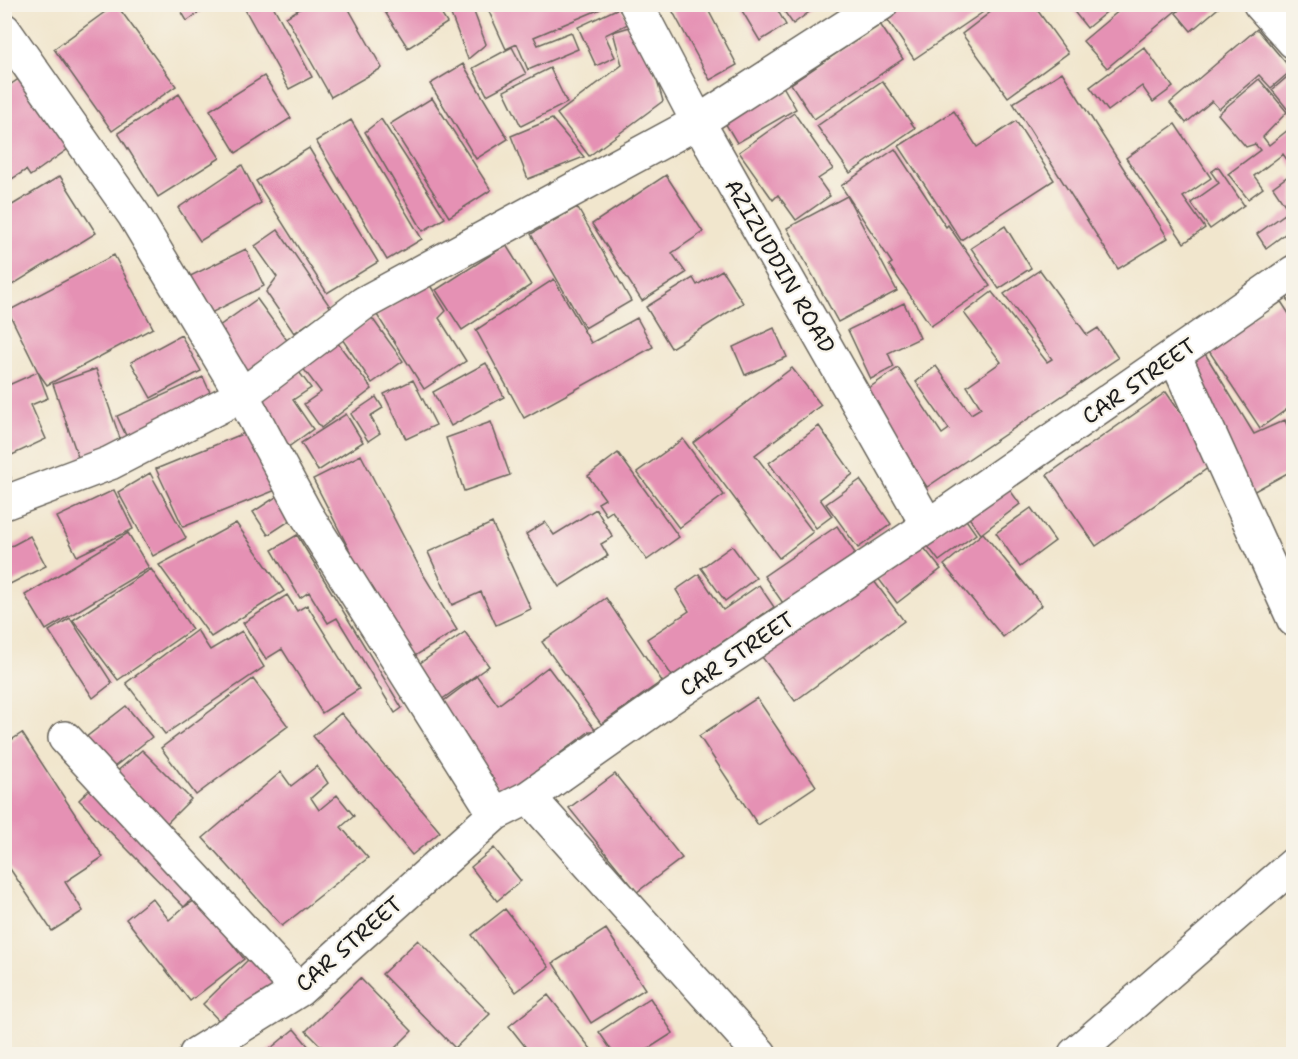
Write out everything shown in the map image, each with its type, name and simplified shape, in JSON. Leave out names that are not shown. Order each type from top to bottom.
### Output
[{"type":"street","name":"AZIZUDDIN ROAD","points":[[636,4],[698,122],[928,526]]},
{"type":"street","points":[[4,503],[110,464],[242,395],[364,303],[698,122],[881,4]]},
{"type":"street","points":[[1260,4],[1293,42]]},
{"type":"street","points":[[4,30],[15,66],[134,215],[242,395],[306,514],[495,814]]},
{"type":"street","name":"CAR STREET","points":[[196,1054],[300,990],[495,814],[529,797],[667,700],[928,526],[1175,357],[1293,272]]},
{"type":"street","points":[[1175,357],[1293,620]]},
{"type":"street","points":[[65,738],[300,990]]},
{"type":"street","points":[[529,797],[760,1054]]},
{"type":"street","points":[[1075,1054],[1293,864]]},
{"type":"building","points":[[116,4],[176,86],[112,131],[54,49]]},
{"type":"building","points":[[177,4],[211,4],[187,21]]},
{"type":"building","points":[[242,4],[272,4],[312,77],[289,89]]},
{"type":"building","points":[[308,4],[346,4],[382,68],[331,97],[286,17]]},
{"type":"building","points":[[380,4],[435,4],[447,23],[408,48]]},
{"type":"building","points":[[447,4],[471,4],[486,44],[468,59]]},
{"type":"building","points":[[681,4],[705,4],[737,65],[710,80],[672,10]]},
{"type":"building","points":[[738,4],[774,4],[786,25],[760,41]]},
{"type":"building","points":[[779,4],[820,4],[793,24]]},
{"type":"building","points":[[902,4],[995,4],[914,59],[885,16]]},
{"type":"building","points":[[1001,4],[1033,4],[1068,53],[1008,97],[962,34]]},
{"type":"building","points":[[1068,4],[1116,4],[1087,28]]},
{"type":"building","points":[[1127,4],[1184,4],[1107,68],[1083,41]]},
{"type":"building","points":[[1186,4],[1223,4],[1191,31],[1176,13]]},
{"type":"building","points":[[486,5],[610,5],[534,37],[538,45],[571,32],[578,49],[528,70],[517,44],[506,49]]},
{"type":"building","points":[[621,7],[628,24],[605,35],[615,57],[596,66],[578,27]]},
{"type":"building","points":[[640,24],[663,101],[589,156],[557,114],[622,65],[613,32]]},
{"type":"building","points":[[880,24],[903,59],[814,119],[791,84]]},
{"type":"building","points":[[1257,29],[1292,70],[1271,88],[1259,75],[1219,109],[1212,101],[1186,123],[1170,103]]},
{"type":"building","points":[[512,47],[526,74],[487,95],[473,68]]},
{"type":"building","points":[[1144,47],[1173,87],[1153,102],[1142,86],[1108,111],[1090,87]]},
{"type":"building","points":[[463,64],[508,139],[476,159],[430,84]]},
{"type":"building","points":[[550,68],[567,103],[521,126],[504,91]]},
{"type":"building","points":[[1062,72],[1168,238],[1118,269],[1013,103]]},
{"type":"building","points":[[1293,72],[1293,116],[1272,90]]},
{"type":"building","points":[[26,74],[75,144],[30,176],[26,170],[4,184],[4,89]]},
{"type":"building","points":[[264,76],[291,118],[236,153],[210,110]]},
{"type":"building","points":[[1259,79],[1287,112],[1263,137],[1269,145],[1293,126],[1293,168],[1283,154],[1254,176],[1263,188],[1248,199],[1228,174],[1260,150],[1255,144],[1246,147],[1218,114]]},
{"type":"building","points":[[780,81],[796,109],[737,143],[721,116]]},
{"type":"building","points":[[882,81],[915,128],[850,173],[817,126]]},
{"type":"building","points":[[179,94],[220,158],[158,197],[118,133]]},
{"type":"building","points":[[432,98],[491,190],[449,217],[390,124]]},
{"type":"building","points":[[954,111],[977,147],[1016,121],[1054,180],[961,240],[899,146]]},
{"type":"building","points":[[794,113],[833,169],[818,179],[830,196],[796,220],[778,195],[773,200],[739,152]]},
{"type":"building","points":[[381,119],[445,218],[423,231],[365,132]]},
{"type":"building","points":[[552,119],[584,157],[528,179],[511,136]]},
{"type":"building","points":[[351,120],[422,239],[387,260],[316,141]]},
{"type":"building","points":[[1175,124],[1211,178],[1183,197],[1205,228],[1184,243],[1126,158]]},
{"type":"building","points":[[309,148],[378,262],[327,293],[256,181]]},
{"type":"building","points":[[895,149],[946,227],[948,225],[990,286],[931,326],[889,265],[892,263],[841,186]]},
{"type":"building","points":[[242,165],[261,203],[200,241],[178,208]]},
{"type":"building","points":[[1218,167],[1244,205],[1210,229],[1191,203],[1219,183],[1211,172]]},
{"type":"building","points":[[666,175],[703,232],[672,253],[686,273],[642,301],[592,224]]},
{"type":"building","points":[[60,176],[96,233],[4,290],[4,210]]},
{"type":"building","points":[[1288,176],[1293,183],[1293,228],[1266,248],[1257,234],[1289,211],[1273,187]]},
{"type":"building","points":[[847,196],[897,291],[838,322],[787,228]]},
{"type":"building","points":[[577,207],[631,301],[585,328],[531,234]]},
{"type":"building","points":[[1005,226],[1031,268],[999,289],[971,248]]},
{"type":"building","points":[[278,230],[331,308],[294,333],[266,292],[277,277],[255,246]]},
{"type":"building","points":[[506,245],[531,285],[462,330],[436,290]]},
{"type":"building","points":[[246,249],[264,286],[201,318],[182,280]]},
{"type":"building","points":[[114,255],[153,328],[47,385],[38,372],[8,311]]},
{"type":"building","points":[[722,270],[743,303],[671,348],[646,307],[693,278],[697,285]]},
{"type":"building","points":[[1040,270],[1087,335],[1098,328],[1118,358],[927,487],[863,392],[898,368],[942,434],[949,429],[916,382],[936,366],[971,414],[981,408],[967,386],[1001,362],[964,313],[992,292],[1047,362],[1052,359],[1004,294]]},
{"type":"building","points":[[554,279],[591,343],[637,318],[653,347],[524,418],[476,330]]},
{"type":"building","points":[[428,282],[446,311],[439,318],[466,361],[424,389],[377,315]]},
{"type":"building","points":[[1293,290],[1293,306],[1286,297]]},
{"type":"building","points":[[257,299],[289,343],[240,378],[208,334]]},
{"type":"building","points":[[1280,300],[1293,320],[1293,405],[1260,428],[1207,348]]},
{"type":"building","points":[[904,303],[920,338],[888,353],[894,367],[871,379],[848,330]]},
{"type":"building","points":[[372,318],[403,361],[372,383],[342,339]]},
{"type":"building","points":[[774,328],[787,357],[745,375],[733,347]]},
{"type":"building","points":[[181,335],[201,371],[151,398],[131,362]]},
{"type":"building","points":[[337,342],[372,389],[321,428],[304,404],[321,392],[302,367]]},
{"type":"building","points":[[1204,352],[1254,434],[1285,420],[1293,441],[1293,470],[1251,493],[1188,367]]},
{"type":"building","points":[[486,363],[504,397],[451,426],[433,392]]},
{"type":"building","points":[[294,365],[311,388],[293,400],[313,429],[287,448],[250,396]]},
{"type":"building","points":[[792,368],[821,405],[755,455],[813,532],[779,558],[693,443]]},
{"type":"building","points":[[96,369],[122,444],[79,460],[53,384]]},
{"type":"building","points":[[38,372],[48,398],[31,405],[46,439],[12,455],[4,437],[4,387]]},
{"type":"building","points":[[203,377],[215,403],[129,442],[117,416]]},
{"type":"building","points":[[413,380],[436,425],[406,439],[384,394]]},
{"type":"building","points":[[1166,392],[1215,463],[1096,546],[1047,475]]},
{"type":"building","points":[[376,397],[383,408],[370,416],[380,433],[368,441],[351,414]]},
{"type":"building","points":[[346,414],[363,442],[318,471],[301,443]]},
{"type":"building","points":[[491,422],[510,475],[464,491],[446,438]]},
{"type":"building","points":[[819,426],[853,474],[820,499],[832,516],[816,528],[769,463]]},
{"type":"building","points":[[252,430],[276,490],[183,527],[156,469]]},
{"type":"building","points":[[683,439],[724,495],[679,528],[637,472]]},
{"type":"building","points":[[618,453],[679,537],[647,560],[612,511],[606,515],[598,503],[605,499],[588,476]]},
{"type":"building","points":[[361,455],[423,574],[457,630],[410,659],[376,602],[313,479]]},
{"type":"building","points":[[4,460],[11,478],[4,480]]},
{"type":"building","points":[[150,473],[186,538],[153,556],[118,492]]},
{"type":"building","points":[[860,480],[891,524],[858,548],[826,504]]},
{"type":"building","points":[[1007,486],[1020,504],[981,534],[967,515]]},
{"type":"building","points":[[114,490],[133,529],[77,556],[57,517]]},
{"type":"building","points":[[282,493],[297,516],[268,535],[253,512]]},
{"type":"building","points":[[1031,508],[1055,541],[1020,567],[996,533]]},
{"type":"building","points":[[596,509],[613,537],[601,544],[608,556],[559,587],[526,534],[545,522],[554,535]]},
{"type":"building","points":[[962,514],[976,534],[939,561],[924,541]]},
{"type":"building","points":[[236,523],[284,591],[211,637],[159,565]]},
{"type":"building","points":[[492,523],[531,609],[496,625],[481,592],[452,605],[428,552]]},
{"type":"building","points":[[837,526],[857,556],[785,606],[764,576]]},
{"type":"building","points":[[128,533],[149,568],[46,630],[25,595]]},
{"type":"building","points":[[983,533],[1042,605],[1003,637],[944,565]]},
{"type":"building","points":[[297,535],[402,708],[395,713],[337,618],[328,623],[309,592],[300,598],[272,550]]},
{"type":"building","points":[[30,536],[46,566],[4,587],[4,550]]},
{"type":"building","points":[[921,544],[941,569],[897,603],[878,578]]},
{"type":"building","points":[[732,546],[756,578],[725,601],[701,568]]},
{"type":"building","points":[[151,569],[192,629],[118,680],[73,620]]},
{"type":"building","points":[[699,574],[723,610],[759,585],[774,607],[672,676],[647,639],[689,611],[676,590]]},
{"type":"building","points":[[871,577],[904,621],[795,701],[762,657]]},
{"type":"building","points":[[287,595],[297,611],[307,605],[359,689],[322,713],[282,649],[266,659],[243,623]]},
{"type":"building","points":[[606,598],[662,681],[601,724],[542,642]]},
{"type":"building","points":[[70,618],[112,683],[93,698],[49,631]]},
{"type":"building","points":[[197,630],[210,650],[242,631],[264,667],[165,734],[126,683]]},
{"type":"building","points":[[465,632],[489,666],[438,702],[413,668]]},
{"type":"building","points":[[548,667],[596,731],[590,731],[503,796],[437,706],[477,676],[498,705]]},
{"type":"building","points":[[253,679],[288,726],[196,795],[161,748]]},
{"type":"building","points":[[757,698],[816,786],[758,825],[699,736]]},
{"type":"building","points":[[126,706],[152,737],[110,770],[85,738]]},
{"type":"building","points":[[341,713],[440,832],[412,855],[313,736]]},
{"type":"building","points":[[22,733],[103,857],[65,882],[83,911],[52,931],[4,860],[4,745]]},
{"type":"building","points":[[142,750],[191,799],[166,824],[115,773]]},
{"type":"building","points":[[317,766],[328,783],[311,798],[319,810],[337,795],[354,816],[341,827],[368,858],[282,926],[203,838],[281,772],[291,786]]},
{"type":"building","points":[[615,774],[682,858],[637,892],[569,808]]},
{"type":"building","points":[[93,786],[198,893],[184,907],[79,800]]},
{"type":"building","points":[[494,848],[521,881],[497,901],[471,867]]},
{"type":"building","points":[[152,898],[169,920],[197,899],[244,959],[190,1001],[126,919]]},
{"type":"building","points":[[505,909],[549,967],[516,992],[472,935]]},
{"type":"building","points":[[606,929],[645,989],[591,1023],[553,963]]},
{"type":"building","points":[[418,940],[490,1014],[455,1048],[382,974]]},
{"type":"building","points":[[252,956],[279,984],[229,1031],[203,1004]]},
{"type":"building","points":[[360,978],[412,1031],[389,1054],[329,1054],[306,1031]]},
{"type":"building","points":[[548,995],[595,1054],[531,1054],[509,1026]]},
{"type":"building","points":[[650,998],[673,1033],[640,1054],[614,1054],[599,1032]]},
{"type":"building","points":[[294,1029],[315,1054],[264,1054]]}]
